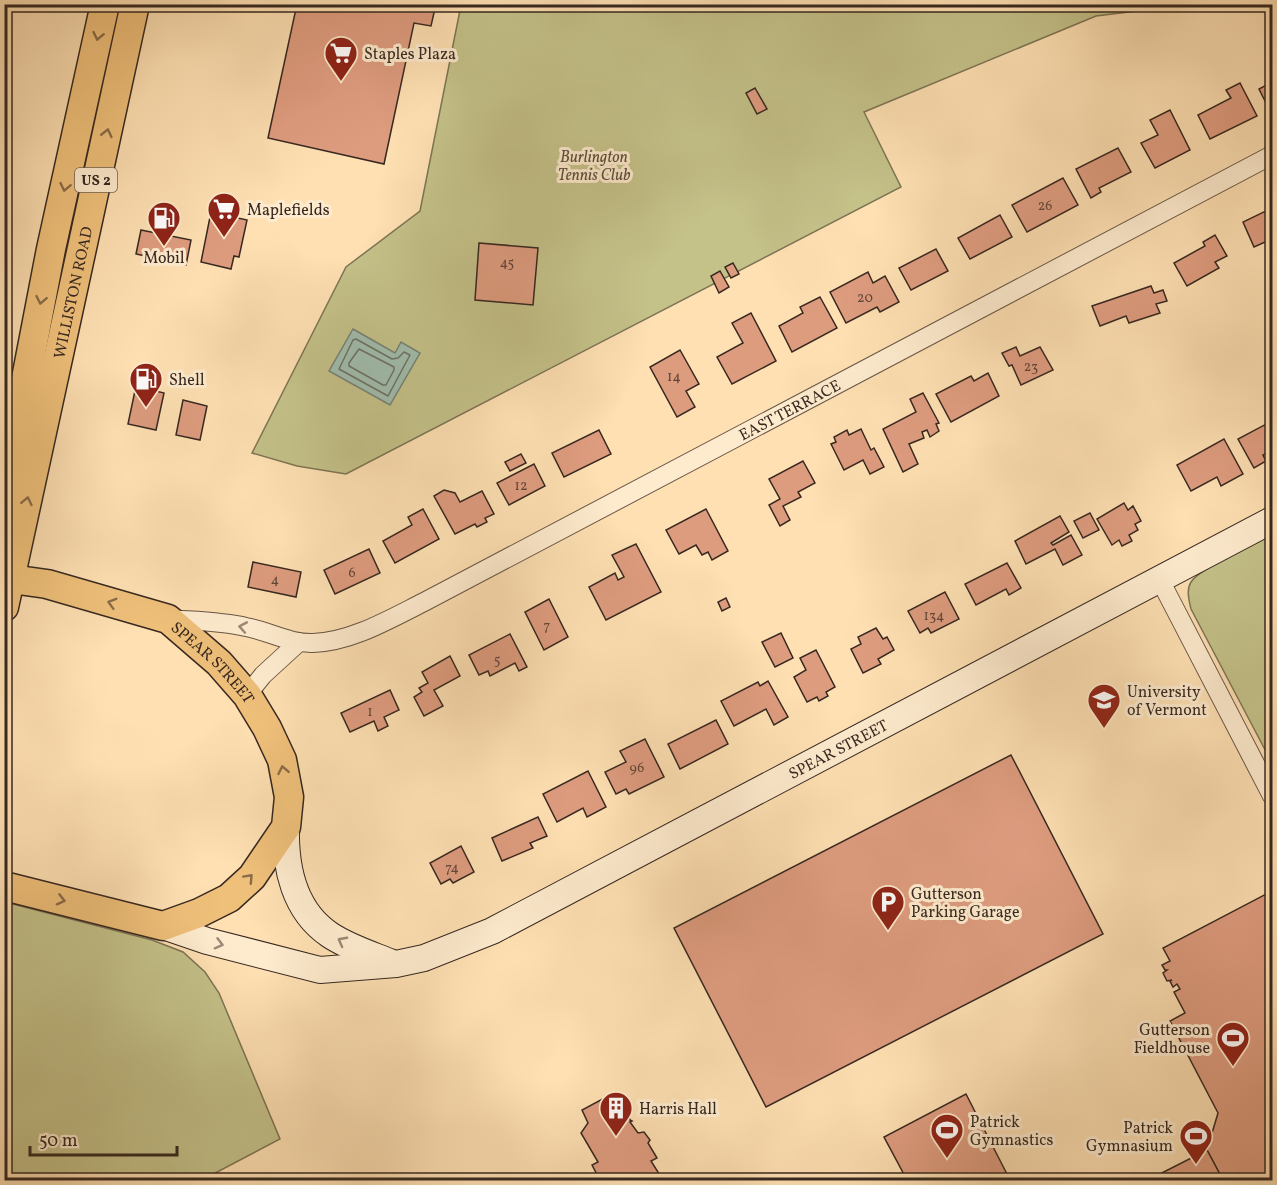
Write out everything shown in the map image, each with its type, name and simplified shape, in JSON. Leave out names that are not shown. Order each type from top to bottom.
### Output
[{"type":"main road","name":"WILLISTON ROAD","points":[[4,493],[8,458],[51,249],[105,4]]},
{"type":"main road","name":"WILLISTON ROAD","points":[[8,578],[135,4]]},
{"type":"main road","name":"SPEAR STREET","points":[[4,886],[163,926],[218,944],[320,970],[396,964],[424,958],[492,931],[1272,520]]},
{"type":"main road","name":"US 2","points":[[4,607],[8,578]]},
{"type":"main road","name":"SPEAR STREET","points":[[8,578],[47,584],[168,619],[219,663],[246,695],[267,728],[282,760],[289,797],[286,827],[288,864],[292,881],[306,911],[329,934],[350,946],[396,964]]},
{"type":"main road","name":"SPEAR STREET","points":[[163,926],[199,913],[229,898],[252,877],[286,827]]},
{"type":"street","name":"EAST TERRACE","points":[[168,619],[246,627],[299,642],[312,643],[345,637],[405,612],[1272,155]]},
{"type":"street","points":[[1160,580],[1272,796]]},
{"type":"street","points":[[246,695],[263,675],[299,642]]},
{"type":"green space","name":"Burlington Tennis Club","points":[[461,5],[1187,5],[1096,16],[864,112],[901,187],[346,474],[297,466],[252,453],[346,267],[420,211]]},
{"type":"green space","points":[[1272,535],[1272,763],[1191,609],[1188,592],[1189,585],[1196,576]]},
{"type":"green space","points":[[5,902],[152,940],[183,952],[205,972],[219,993],[280,1139],[202,1180],[5,1180]]},
{"type":"water","points":[[353,329],[395,353],[401,342],[420,353],[390,405],[329,371]]},
{"type":"building","name":"Staples Plaza","points":[[297,4],[436,4],[431,26],[414,23],[384,164],[268,138]]},
{"type":"building","points":[[1272,82],[1272,107],[1269,109],[1259,89]]},
{"type":"building","points":[[1240,83],[1257,116],[1210,139],[1198,115],[1231,98],[1226,90]]},
{"type":"building","points":[[755,88],[767,109],[757,114],[746,93]]},
{"type":"building","points":[[1170,110],[1190,150],[1155,168],[1141,143],[1158,135],[1150,120]]},
{"type":"building","points":[[1118,148],[1131,172],[1099,188],[1101,192],[1091,198],[1076,169]]},
{"type":"building","points":[[1063,178],[1078,205],[1027,232],[1012,205]]},
{"type":"building","points":[[1272,208],[1272,239],[1254,247],[1243,222]]},
{"type":"building","name":"Maplefields","points":[[211,212],[247,220],[239,257],[234,256],[231,269],[201,262]]},
{"type":"building","points":[[1000,215],[1012,237],[970,259],[958,238]]},
{"type":"building","name":"Mobil","points":[[141,230],[191,240],[186,265],[136,254]]},
{"type":"building","points":[[1215,235],[1227,256],[1215,262],[1219,268],[1187,286],[1174,263],[1205,246],[1203,242]]},
{"type":"building","points":[[479,243],[538,248],[533,305],[475,300]]},
{"type":"building","points":[[936,249],[948,271],[911,290],[899,268]]},
{"type":"building","points":[[733,263],[739,274],[731,278],[725,267]]},
{"type":"building","points":[[720,271],[729,287],[719,293],[711,276]]},
{"type":"building","points":[[868,272],[873,283],[885,276],[899,302],[880,312],[877,307],[846,323],[830,292]]},
{"type":"building","points":[[1151,286],[1154,293],[1163,290],[1167,301],[1156,304],[1160,313],[1129,323],[1126,316],[1100,326],[1092,306]]},
{"type":"building","points":[[820,297],[837,328],[792,352],[779,326],[803,313],[800,307]]},
{"type":"building","points":[[751,313],[776,361],[732,384],[717,357],[743,343],[732,323]]},
{"type":"building","points":[[1016,347],[1020,356],[1040,347],[1053,370],[1021,385],[1012,365],[1009,366],[1002,353]]},
{"type":"building","points":[[680,350],[699,384],[686,391],[695,407],[677,417],[650,367]]},
{"type":"building","points":[[988,373],[999,396],[951,422],[936,394],[971,376],[974,381]]},
{"type":"building","name":"Shell","points":[[136,386],[164,393],[156,430],[128,424]]},
{"type":"building","points":[[923,393],[939,423],[936,424],[939,431],[930,437],[927,430],[922,432],[924,438],[909,444],[918,464],[903,472],[883,429],[916,412],[910,399]]},
{"type":"building","points":[[183,400],[207,406],[200,440],[176,435]]},
{"type":"building","points":[[1272,421],[1272,451],[1263,455],[1266,461],[1254,468],[1238,439]]},
{"type":"building","points":[[861,429],[871,450],[874,448],[884,467],[870,474],[863,460],[844,470],[831,444],[836,442],[834,437],[847,430],[849,435]]},
{"type":"building","points":[[599,430],[611,454],[564,477],[552,453]]},
{"type":"building","points":[[1224,439],[1243,474],[1221,486],[1217,477],[1191,491],[1177,465]]},
{"type":"building","points":[[521,454],[526,463],[510,471],[505,462]]},
{"type":"building","points":[[803,461],[815,483],[798,492],[801,497],[783,506],[790,520],[780,526],[769,505],[780,499],[769,479]]},
{"type":"building","points":[[534,464],[545,486],[509,505],[497,483]]},
{"type":"building","points":[[444,490],[455,493],[460,502],[482,491],[494,514],[485,518],[487,522],[477,527],[475,524],[455,534],[434,496]]},
{"type":"building","points":[[1124,503],[1128,510],[1133,506],[1141,521],[1135,524],[1138,530],[1129,535],[1132,541],[1122,546],[1119,540],[1112,545],[1097,519]]},
{"type":"building","points":[[423,509],[439,539],[395,563],[383,541],[412,525],[408,517]]},
{"type":"building","points":[[706,509],[728,551],[712,560],[708,552],[702,555],[696,545],[679,554],[666,530]]},
{"type":"building","points":[[1090,513],[1099,530],[1083,538],[1074,521]]},
{"type":"building","points":[[1060,516],[1069,532],[1051,543],[1053,545],[1071,535],[1082,555],[1063,565],[1055,549],[1026,564],[1015,541]]},
{"type":"building","points":[[636,544],[661,592],[606,620],[589,587],[615,573],[618,580],[624,577],[612,555]]},
{"type":"building","points":[[369,549],[380,573],[335,594],[324,570]]},
{"type":"building","points":[[253,562],[301,572],[296,597],[248,587]]},
{"type":"building","points":[[1007,563],[1021,588],[1009,595],[1006,589],[976,605],[965,584]]},
{"type":"building","points":[[945,592],[959,619],[931,633],[928,628],[920,633],[908,611]]},
{"type":"building","points":[[726,598],[730,607],[722,611],[718,602]]},
{"type":"building","points":[[549,599],[568,637],[544,650],[525,612]]},
{"type":"building","points":[[876,628],[883,639],[887,637],[894,650],[878,659],[881,664],[863,673],[851,649],[861,644],[858,637]]},
{"type":"building","points":[[781,633],[793,658],[775,667],[762,642]]},
{"type":"building","points":[[510,634],[527,667],[519,671],[515,663],[490,676],[488,671],[479,675],[469,655]]},
{"type":"building","points":[[816,650],[835,687],[826,692],[828,696],[819,701],[817,697],[807,702],[794,677],[806,670],[800,658]]},
{"type":"building","points":[[450,656],[460,676],[434,690],[443,706],[424,716],[414,697],[422,692],[419,688],[428,683],[422,672]]},
{"type":"building","points":[[768,681],[788,717],[774,725],[766,709],[734,726],[721,701],[758,682],[760,686]]},
{"type":"building","points":[[390,690],[399,710],[384,717],[388,726],[378,731],[374,721],[350,732],[341,713]]},
{"type":"building","points":[[716,720],[728,744],[680,769],[668,744]]},
{"type":"building","points":[[645,739],[664,777],[629,794],[626,789],[616,794],[605,772],[626,762],[620,751]]},
{"type":"building","name":"Gutterson Parking Garage","points":[[1011,755],[1103,934],[766,1107],[674,928]]},
{"type":"building","points":[[588,771],[606,807],[587,817],[583,808],[557,822],[543,794]]},
{"type":"building","points":[[538,817],[547,836],[530,843],[533,848],[502,861],[492,838]]},
{"type":"building","points":[[461,846],[474,872],[453,883],[450,879],[441,884],[430,863]]},
{"type":"building","name":"Gutterson Fieldhouse","points":[[1272,891],[1272,1180],[1223,1180],[1207,1150],[1218,1113],[1170,1021],[1185,1013],[1174,992],[1180,989],[1177,984],[1173,987],[1170,981],[1172,980],[1167,981],[1163,973],[1167,970],[1162,965],[1170,961],[1163,948]]},
{"type":"building","name":"Patrick Gymnastics","points":[[966,1094],[1010,1180],[907,1180],[884,1137]]},
{"type":"building","name":"Harris Hall","points":[[610,1095],[618,1108],[625,1104],[632,1121],[630,1122],[638,1133],[644,1132],[650,1140],[648,1143],[657,1158],[651,1161],[663,1180],[600,1180],[592,1165],[598,1162],[581,1133],[588,1123],[582,1110]]},
{"type":"building","name":"Patrick Gymnasium","points":[[1207,1150],[1223,1180],[1148,1180]]},
{"type":"place","name":"Staples Plaza","points":[[341,82]]},
{"type":"place","name":"Maplefields","points":[[224,238]]},
{"type":"place","name":"Mobil","points":[[164,247]]},
{"type":"place","name":"Shell","points":[[146,408]]},
{"type":"place","name":"University of Vermont","points":[[1104,729]]},
{"type":"place","name":"Gutterson Parking Garage","points":[[888,931]]},
{"type":"place","name":"Gutterson Fieldhouse","points":[[1233,1067]]},
{"type":"place","name":"Harris Hall","points":[[616,1137]]},
{"type":"place","name":"Patrick Gymnastics","points":[[947,1159]]},
{"type":"place","name":"Patrick Gymnasium","points":[[1196,1165]]}]
